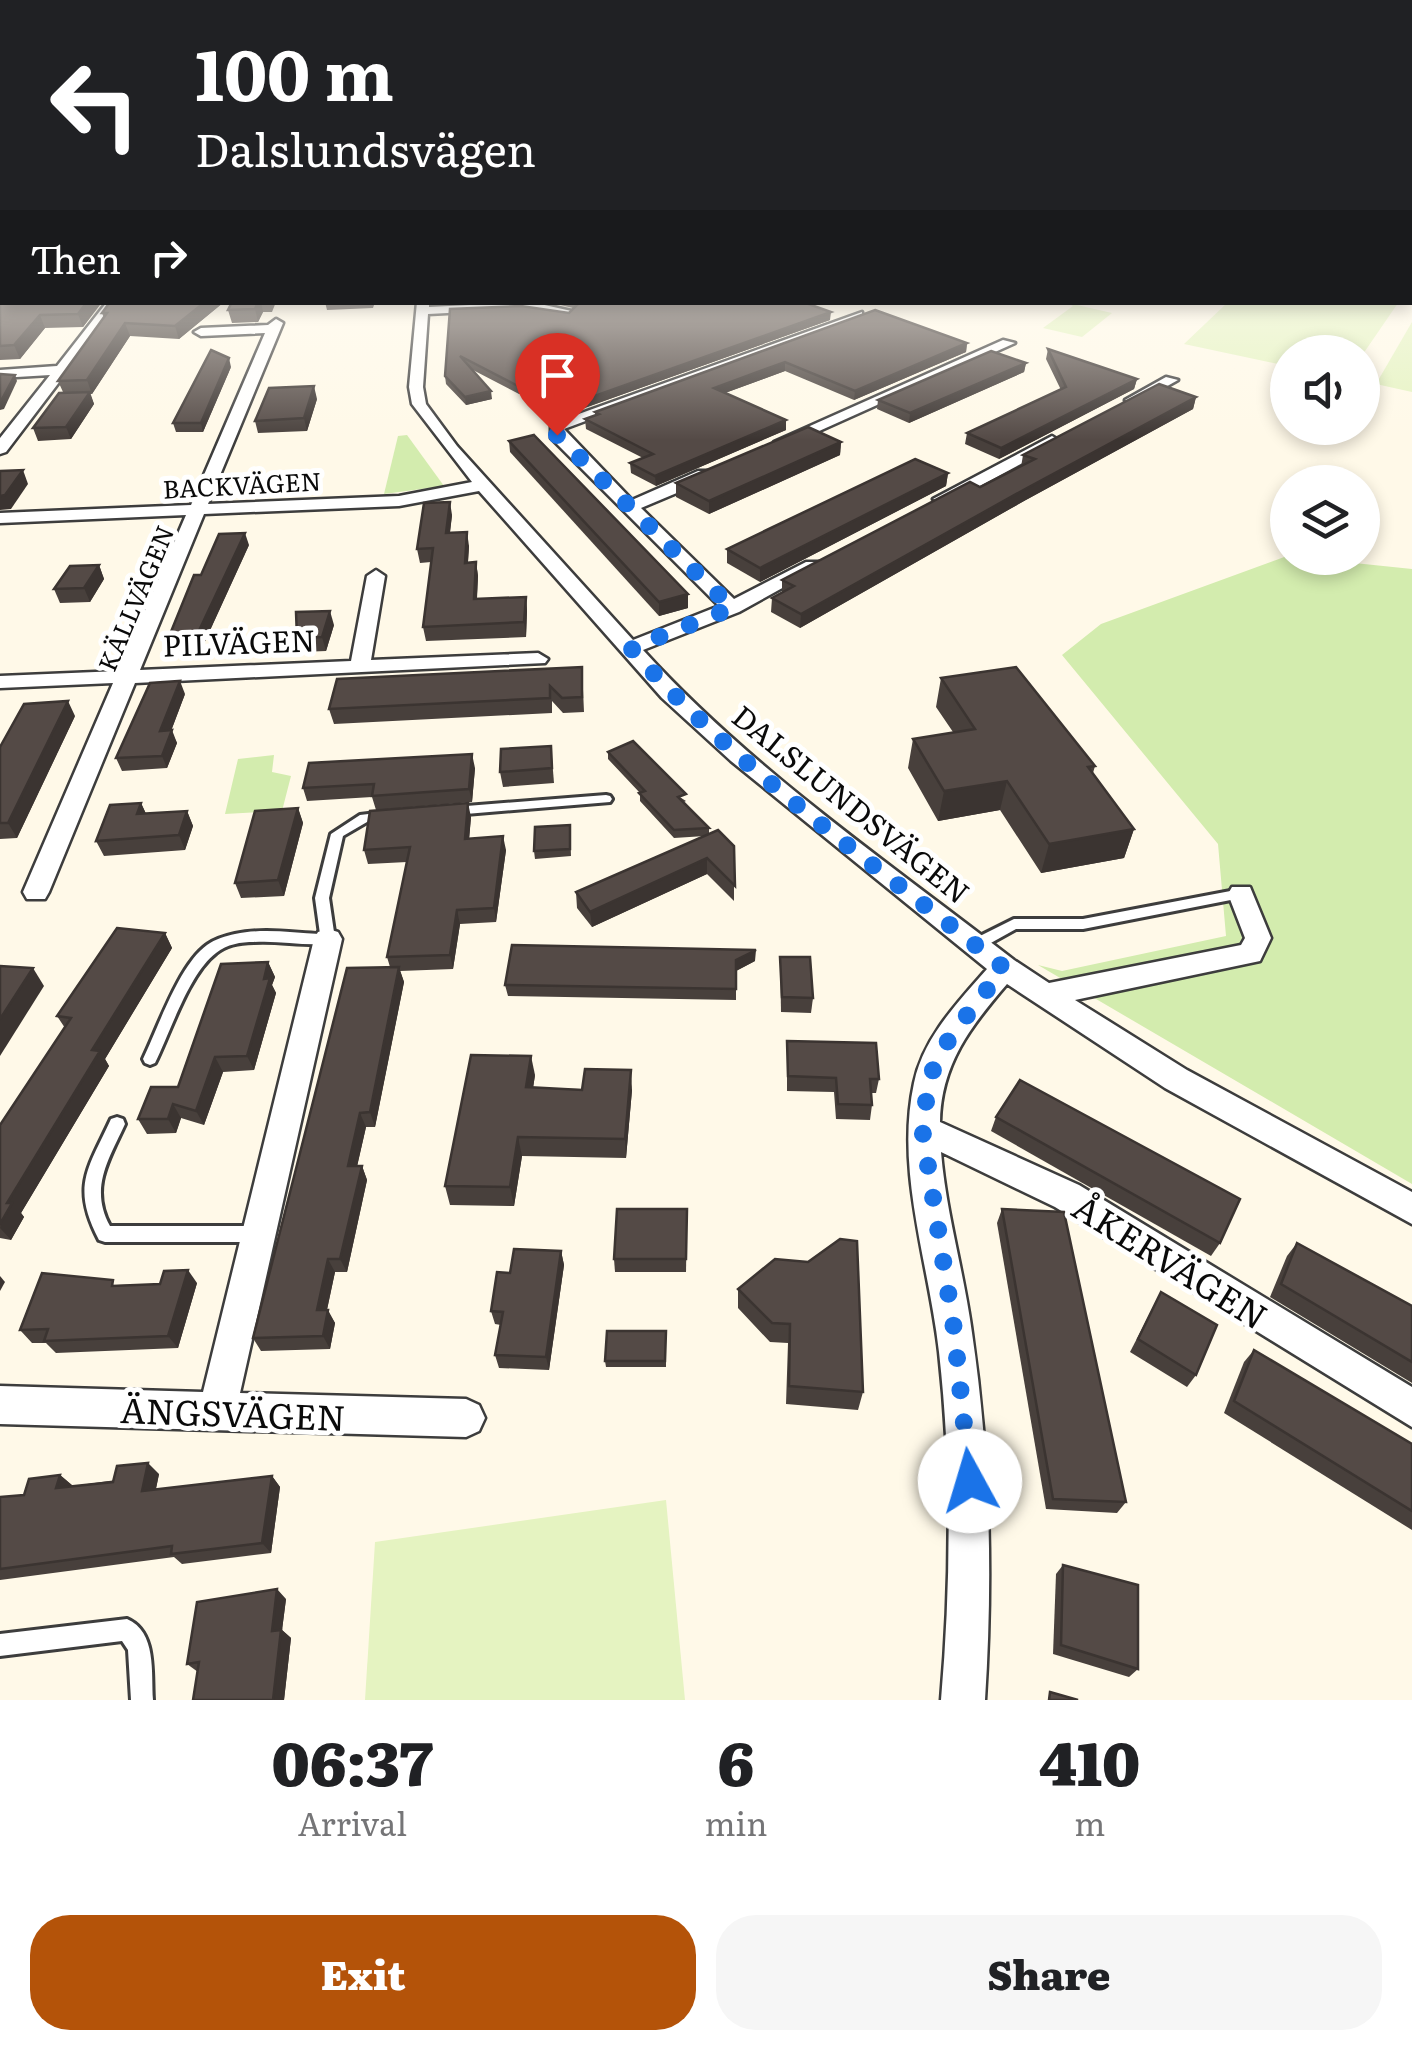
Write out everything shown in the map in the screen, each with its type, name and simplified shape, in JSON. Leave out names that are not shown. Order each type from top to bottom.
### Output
[{"type":"street","points":[[0,449],[112,305]]},
{"type":"street","points":[[422,307],[522,305],[570,312]]},
{"type":"street","name":"DALSLUNDSVÄGEN","points":[[422,307],[416,387],[419,404],[484,486],[670,693],[740,756],[1004,968],[1176,1079],[1412,1209]]},
{"type":"street","points":[[732,608],[557,435],[556,426],[857,315]]},
{"type":"street","name":"KÄLLVÄGEN","points":[[36,892],[200,512],[275,326],[202,332]]},
{"type":"street","points":[[757,452],[1008,344]]},
{"type":"street","points":[[0,374],[61,370]]},
{"type":"street","points":[[1119,407],[1171,380]]},
{"type":"street","points":[[0,416],[26,414]]},
{"type":"street","points":[[932,504],[1068,434]]},
{"type":"street","points":[[630,507],[720,468]]},
{"type":"street","name":"BACKVÄGEN","points":[[0,518],[398,501],[484,486]]},
{"type":"street","points":[[631,648],[732,608],[832,556]]},
{"type":"street","points":[[360,666],[376,576]]},
{"type":"street","name":"PILVÄGEN","points":[[0,682],[538,659]]},
{"type":"street","points":[[1043,995],[1250,954],[1258,938],[1242,894]]},
{"type":"street","points":[[217,1413],[328,940]]},
{"type":"street","points":[[963,1700],[971,1610],[970,1481],[954,1329],[922,1128],[930,1076],[950,1037],[1004,968]]},
{"type":"street","name":"ÅKERVÄGEN","points":[[922,1128],[1067,1196],[1412,1408]]},
{"type":"street","name":"ÄNGSVÄGEN","points":[[0,1405],[466,1418]]},
{"type":"lane","points":[[439,812],[606,799]]},
{"type":"lane","points":[[150,1059],[198,963],[213,946],[249,938],[328,940],[322,898],[337,834],[364,818],[402,815]]},
{"type":"lane","points":[[975,945],[1014,924],[1083,924],[1242,894]]},
{"type":"lane","points":[[116,1124],[90,1188],[90,1210],[104,1234],[260,1234]]},
{"type":"lane","points":[[0,1645],[127,1630],[139,1646],[142,1700]]},
{"type":"green space","points":[[1224,305],[1397,305],[1376,335],[1270,335],[1270,362],[1184,344]]},
{"type":"green space","points":[[1073,306],[1112,313],[1082,337],[1043,328]]},
{"type":"green space","points":[[1412,322],[1412,392],[1380,385],[1380,377]]},
{"type":"green space","points":[[407,435],[444,486],[384,494],[398,436]]},
{"type":"green space","points":[[1270,562],[1270,575],[1380,575],[1380,566],[1412,569],[1412,1184],[1038,965],[1062,971],[1226,936],[1218,844],[1062,655],[1101,624]]},
{"type":"green space","points":[[274,755],[272,772],[291,776],[282,811],[225,814],[238,759]]},
{"type":"green space","points":[[666,1500],[685,1700],[365,1700],[375,1542]]},
{"type":"building","points":[[0,305],[85,305],[78,314],[40,315],[14,345],[0,346]]},
{"type":"building","points":[[108,305],[201,305],[175,326],[125,323],[87,380],[58,381],[107,313],[102,313]]},
{"type":"building","points":[[230,305],[257,305],[255,309],[228,310]]},
{"type":"building","points":[[577,305],[811,305],[831,312],[575,403],[534,383],[518,386],[460,356],[491,391],[465,397],[445,376],[450,309],[521,306],[569,313]]},
{"type":"building","points":[[875,310],[967,343],[855,391],[785,362],[714,388],[786,420],[655,476],[630,463],[653,454],[585,419],[599,414],[595,412]]},
{"type":"building","points":[[1048,349],[1137,379],[1001,448],[967,433],[1066,387]]},
{"type":"building","points":[[211,350],[229,358],[201,423],[173,423]]},
{"type":"building","points":[[991,351],[1026,363],[910,413],[878,400]]},
{"type":"building","points":[[0,374],[15,375],[0,403]]},
{"type":"building","points":[[1159,384],[1196,397],[801,614],[772,598],[794,586],[782,580],[970,482],[980,487],[1035,459],[1023,455]]},
{"type":"building","points":[[314,386],[304,418],[255,421],[269,388]]},
{"type":"building","points":[[90,392],[66,427],[33,428],[59,393]]},
{"type":"building","points":[[808,427],[841,442],[709,501],[676,483]]},
{"type":"building","points":[[534,435],[688,594],[659,602],[509,441]]},
{"type":"building","points":[[915,459],[948,473],[760,568],[727,549]]},
{"type":"building","points":[[23,470],[5,495],[0,496],[0,471]]},
{"type":"building","points":[[450,502],[446,533],[467,532],[465,563],[476,562],[474,599],[526,597],[524,622],[423,627],[433,548],[417,549],[424,503]]},
{"type":"building","points":[[245,533],[196,637],[168,639],[194,575],[201,575],[219,534]]},
{"type":"building","points":[[99,565],[84,588],[54,589],[70,566]]},
{"type":"building","points":[[330,611],[322,637],[297,638],[296,612]]},
{"type":"building","points":[[582,667],[582,697],[562,698],[550,686],[550,698],[329,709],[337,679]]},
{"type":"building","points":[[1016,667],[1095,766],[1088,767],[1134,829],[1049,844],[1007,781],[944,791],[913,739],[975,729],[941,678]]},
{"type":"building","points":[[180,681],[160,731],[172,730],[162,756],[116,758],[150,683]]},
{"type":"building","points":[[68,701],[8,823],[0,823],[0,747],[24,704]]},
{"type":"building","points":[[633,741],[686,794],[678,797],[709,828],[674,830],[639,793],[645,791],[608,752]]},
{"type":"building","points":[[551,746],[552,768],[500,772],[501,749]]},
{"type":"building","points":[[472,754],[469,789],[372,796],[374,784],[303,788],[309,763]]},
{"type":"building","points":[[141,803],[137,814],[187,811],[179,835],[96,841],[110,805]]},
{"type":"building","points":[[468,803],[465,839],[503,836],[494,908],[457,910],[450,955],[387,957],[410,847],[364,850],[370,811]]},
{"type":"building","points":[[298,808],[278,880],[235,883],[255,811]]},
{"type":"building","points":[[570,825],[570,849],[534,851],[535,827]]},
{"type":"building","points":[[718,830],[734,846],[735,886],[707,858],[590,912],[576,892]]},
{"type":"building","points":[[117,928],[165,933],[92,1050],[100,1051],[7,1203],[12,1203],[0,1224],[0,1125],[71,1018],[57,1016]]},
{"type":"building","points":[[512,945],[756,950],[736,960],[736,989],[505,985]]},
{"type":"building","points":[[780,957],[810,957],[813,998],[782,997]]},
{"type":"building","points":[[268,962],[264,979],[270,978],[247,1056],[215,1057],[196,1111],[173,1104],[168,1119],[138,1119],[151,1087],[178,1087],[221,964]]},
{"type":"building","points":[[0,966],[33,968],[0,1019]]},
{"type":"building","points":[[399,967],[370,1112],[360,1113],[348,1166],[362,1166],[340,1259],[328,1259],[317,1310],[328,1310],[323,1336],[253,1338],[347,968]]},
{"type":"building","points":[[787,1041],[876,1043],[879,1079],[870,1079],[872,1105],[838,1104],[836,1078],[788,1076]]},
{"type":"building","points":[[471,1055],[531,1056],[526,1087],[582,1090],[585,1069],[631,1070],[625,1139],[518,1137],[510,1187],[445,1186]]},
{"type":"building","points":[[1020,1080],[1240,1199],[1220,1243],[996,1117]]},
{"type":"building","points":[[617,1209],[687,1209],[686,1259],[614,1259]]},
{"type":"building","points":[[1002,1209],[1064,1212],[1126,1502],[1053,1499]]},
{"type":"building","points":[[840,1239],[857,1241],[863,1392],[789,1386],[790,1324],[772,1323],[738,1289],[775,1259],[808,1262]]},
{"type":"building","points":[[1297,1243],[1412,1306],[1412,1362],[1281,1284]]},
{"type":"building","points":[[514,1249],[561,1251],[546,1357],[495,1355],[503,1312],[491,1311],[497,1272],[510,1273]]},
{"type":"building","points":[[188,1270],[168,1336],[44,1341],[48,1329],[20,1330],[42,1273],[113,1280],[112,1286],[160,1284],[164,1271]]},
{"type":"building","points":[[1161,1292],[1217,1325],[1196,1375],[1138,1339]]},
{"type":"building","points":[[607,1331],[666,1331],[665,1361],[605,1361]]},
{"type":"building","points":[[1254,1350],[1412,1444],[1412,1511],[1234,1401]]},
{"type":"building","points":[[148,1463],[142,1491],[272,1476],[262,1543],[171,1554],[172,1546],[0,1569],[0,1497],[24,1495],[29,1479],[60,1475],[56,1488],[113,1482],[117,1466]]},
{"type":"building","points":[[1063,1565],[1138,1585],[1138,1669],[1061,1645]]},
{"type":"building","points":[[277,1589],[272,1631],[281,1630],[273,1700],[193,1700],[199,1662],[187,1664],[197,1602]]},
{"type":"building","points":[[1050,1692],[1078,1700],[1049,1700]]},
{"type":"route","points":[[557,435],[732,608],[631,648],[670,693],[740,756],[1004,968],[950,1037],[930,1076],[922,1128],[954,1329],[970,1481]]}]
